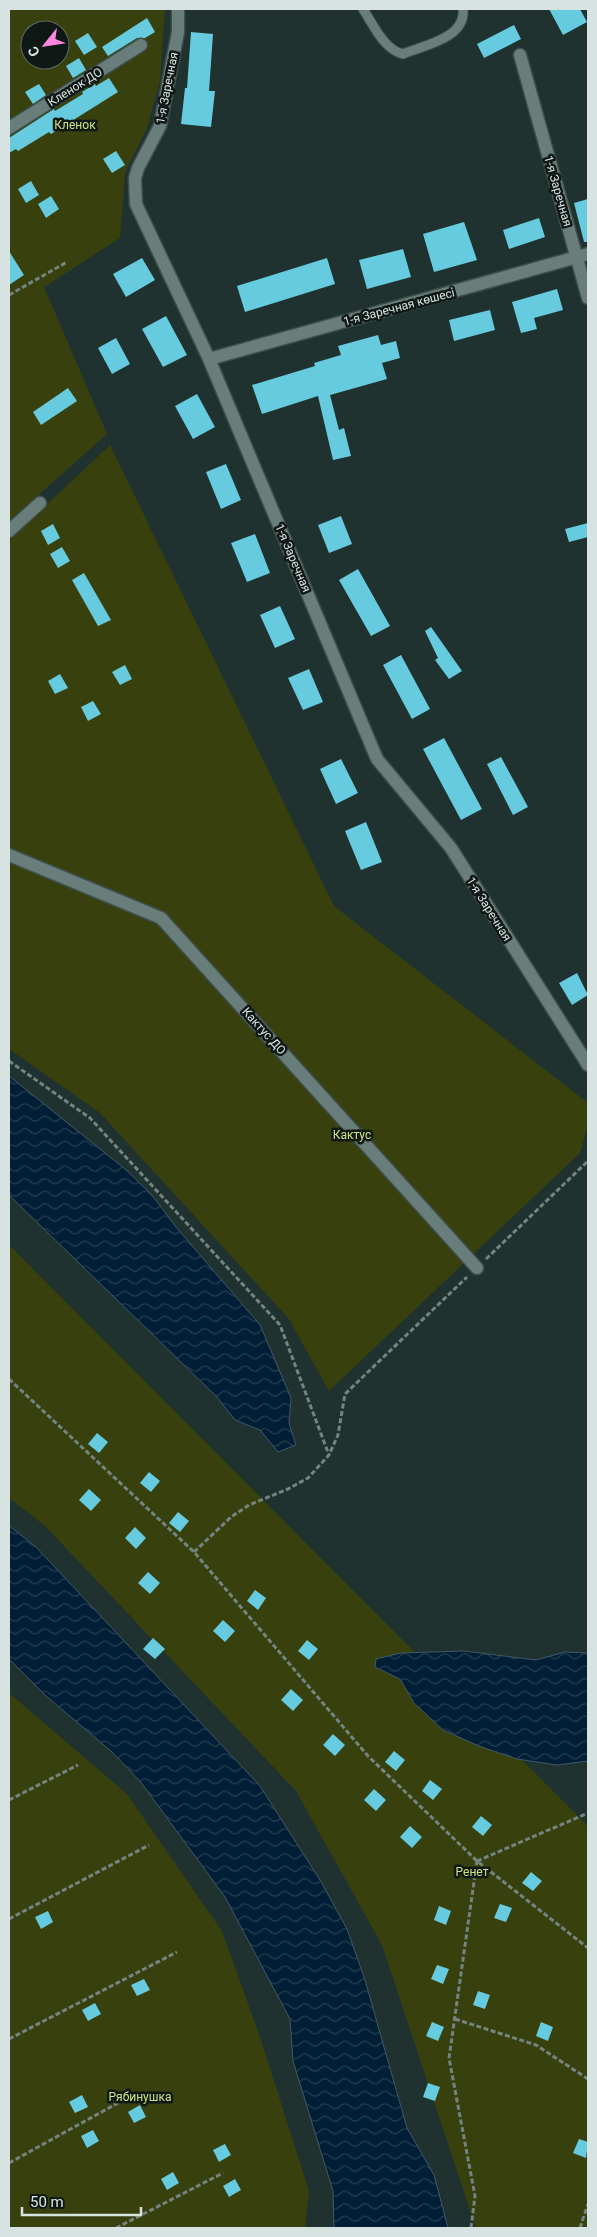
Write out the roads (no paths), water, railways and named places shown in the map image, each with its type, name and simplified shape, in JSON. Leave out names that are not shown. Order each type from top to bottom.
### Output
[{"type":"street","name":"1-я Заречная","points":[[178,9],[178,32],[160,126],[138,168],[135,191],[136,204],[209,359],[377,759],[451,848],[588,1065]]},
{"type":"street","name":"Кленок ДО","points":[[9,128],[141,45]]},
{"type":"street","name":"1-я Заречная","points":[[520,55],[582,256],[588,298]]},
{"type":"street","name":"1-я Заречная көшесі","points":[[209,359],[582,256]]},
{"type":"street","points":[[9,531],[40,503]]},
{"type":"street","name":"Кактус ДО","points":[[9,855],[162,918],[477,1268]]},
{"type":"lane","points":[[363,9],[381,37],[397,53],[403,54],[454,33],[463,20],[463,9]]},
{"type":"water","points":[[9,1076],[125,1169],[151,1194],[176,1227],[260,1325],[291,1398],[289,1423],[296,1445],[278,1452],[260,1430],[235,1420],[217,1397],[9,1195]]},
{"type":"water","points":[[9,1526],[35,1546],[260,1786],[320,1880],[347,1929],[365,1980],[407,2128],[434,2175],[448,2228],[334,2228],[333,2191],[293,2061],[290,2019],[225,1897],[140,1781],[111,1751],[46,1696],[9,1659]]},
{"type":"water","points":[[464,1651],[536,1660],[565,1652],[588,1653],[588,1761],[557,1765],[517,1759],[479,1746],[443,1730],[414,1703],[400,1679],[375,1667],[376,1659],[401,1653]]},
{"type":"park label","name":"Кленок","points":[[75,125]]},
{"type":"park label","name":"Кактус","points":[[352,1135]]},
{"type":"park label","name":"Ренет","points":[[472,1872]]},
{"type":"park label","name":"Рябинушка","points":[[140,2097]]}]
